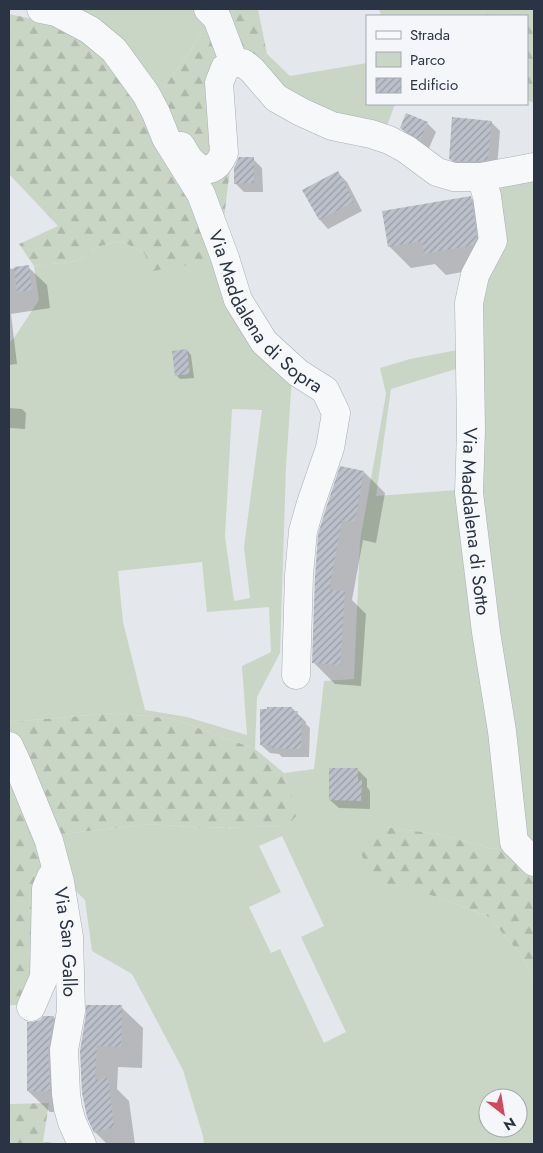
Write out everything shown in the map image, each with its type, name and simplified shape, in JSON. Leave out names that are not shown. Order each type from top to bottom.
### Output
[{"type":"street","name":"Via Maddalena di Sopra","points":[[41,9],[56,12],[90,30],[114,50],[146,94],[166,138],[201,194],[238,300],[248,317],[264,342],[298,372],[325,390],[336,413],[330,448],[303,531],[296,675]]},
{"type":"street","points":[[208,9],[217,18],[234,63],[243,63],[252,70],[276,98],[301,112],[332,126],[372,134],[389,140],[406,149],[437,172],[454,177],[482,176],[534,167]]},
{"type":"street","name":"Via Maddalena di Sopra","points":[[205,205],[224,153],[219,82],[225,68],[234,63]]},
{"type":"street","name":"Via Maddalena di Sopra","points":[[156,113],[172,132],[192,162],[200,169],[211,169],[220,163]]},
{"type":"street","name":"Via Maddalena di Sotto","points":[[482,176],[487,196],[493,241],[475,275],[469,303],[471,430],[468,494],[486,632],[502,731],[514,842],[534,862]]},
{"type":"street","name":"Via San Gallo","points":[[9,746],[49,841],[58,873],[69,937],[71,1010],[64,1050],[66,1094],[72,1122],[82,1144]]},
{"type":"street","points":[[31,1007],[44,977],[46,889],[58,873],[76,904],[86,958],[86,995]]},
{"type":"green space","points":[[68,9],[199,9],[210,23],[160,93]]},
{"type":"green space","points":[[199,9],[258,9],[267,54],[248,75],[232,72],[233,149],[219,260],[153,271],[144,253],[121,241],[96,247],[77,261],[34,266],[19,244],[58,226],[9,174],[9,14],[51,23],[85,37],[160,93],[210,23]]},
{"type":"green space","points":[[379,9],[482,9],[483,15],[381,15]]},
{"type":"green space","points":[[482,9],[534,9],[534,103],[528,100],[528,15],[483,15]]},
{"type":"green space","points":[[267,54],[290,76],[366,63],[366,105],[395,105],[384,134],[289,99],[258,64]]},
{"type":"green space","points":[[534,176],[534,850],[489,848],[442,835],[387,827],[438,897],[489,917],[521,955],[534,982],[534,1144],[204,1144],[183,1070],[132,974],[92,951],[85,900],[74,889],[62,834],[150,824],[203,828],[287,826],[297,814],[284,773],[314,769],[324,681],[354,679],[360,541],[386,394],[380,368],[410,359],[463,349],[482,563],[477,293],[492,182]],"holes":[[[459,368],[457,490],[376,496],[391,389]],[[282,836],[324,926],[301,937],[346,1032],[324,1043],[280,949],[271,953],[249,907],[281,892],[259,846]]]},
{"type":"green space","points":[[121,241],[144,253],[219,260],[292,377],[286,467],[280,653],[257,697],[255,749],[174,719],[116,713],[9,722],[9,343],[39,300],[34,266],[77,261],[96,247]],"holes":[[[232,409],[262,410],[244,547],[250,598],[234,601],[225,537]],[[202,562],[207,612],[269,607],[271,652],[242,666],[247,735],[187,717],[145,710],[123,622],[118,571]]]},
{"type":"green space","points":[[116,713],[174,719],[255,749],[284,773],[298,814],[287,826],[203,828],[150,824],[62,834],[9,735],[9,722]]},
{"type":"green space","points":[[9,763],[49,863],[31,978],[20,1005],[9,1005]]},
{"type":"green space","points":[[387,827],[442,835],[489,848],[534,850],[534,982],[521,955],[489,917],[438,897],[373,880],[355,840]]},
{"type":"green space","points":[[9,1072],[10,1104],[49,1103],[43,1142],[71,1144],[9,1144]]},
{"type":"building","points":[[406,113],[428,122],[420,140],[400,128]]},
{"type":"building","points":[[452,117],[492,121],[488,160],[456,161],[449,159]]},
{"type":"building","points":[[239,157],[254,157],[254,183],[234,184],[234,168]]},
{"type":"building","points":[[338,171],[354,202],[319,220],[302,190]]},
{"type":"building","points":[[471,196],[477,238],[473,245],[424,254],[422,241],[388,247],[382,211]]},
{"type":"building","points":[[29,265],[32,290],[17,292],[14,267]]},
{"type":"building","points":[[187,349],[190,374],[175,376],[172,351]]},
{"type":"building","points":[[340,466],[364,471],[355,522],[342,520],[329,590],[345,591],[340,665],[312,663],[318,534]]},
{"type":"building","points":[[267,707],[292,707],[292,711],[298,711],[297,718],[302,718],[301,749],[271,748],[272,745],[260,745],[260,709],[267,709]]},
{"type":"building","points":[[329,768],[358,768],[358,780],[362,780],[361,801],[329,800]]},
{"type":"building","points":[[86,1005],[122,1005],[121,1047],[97,1046],[95,1080],[108,1078],[114,1127],[94,1133],[87,1117],[82,1093],[80,1051]]},
{"type":"building","points":[[43,1016],[54,1016],[48,1050],[50,1091],[27,1091],[27,1022],[40,1020]]}]
